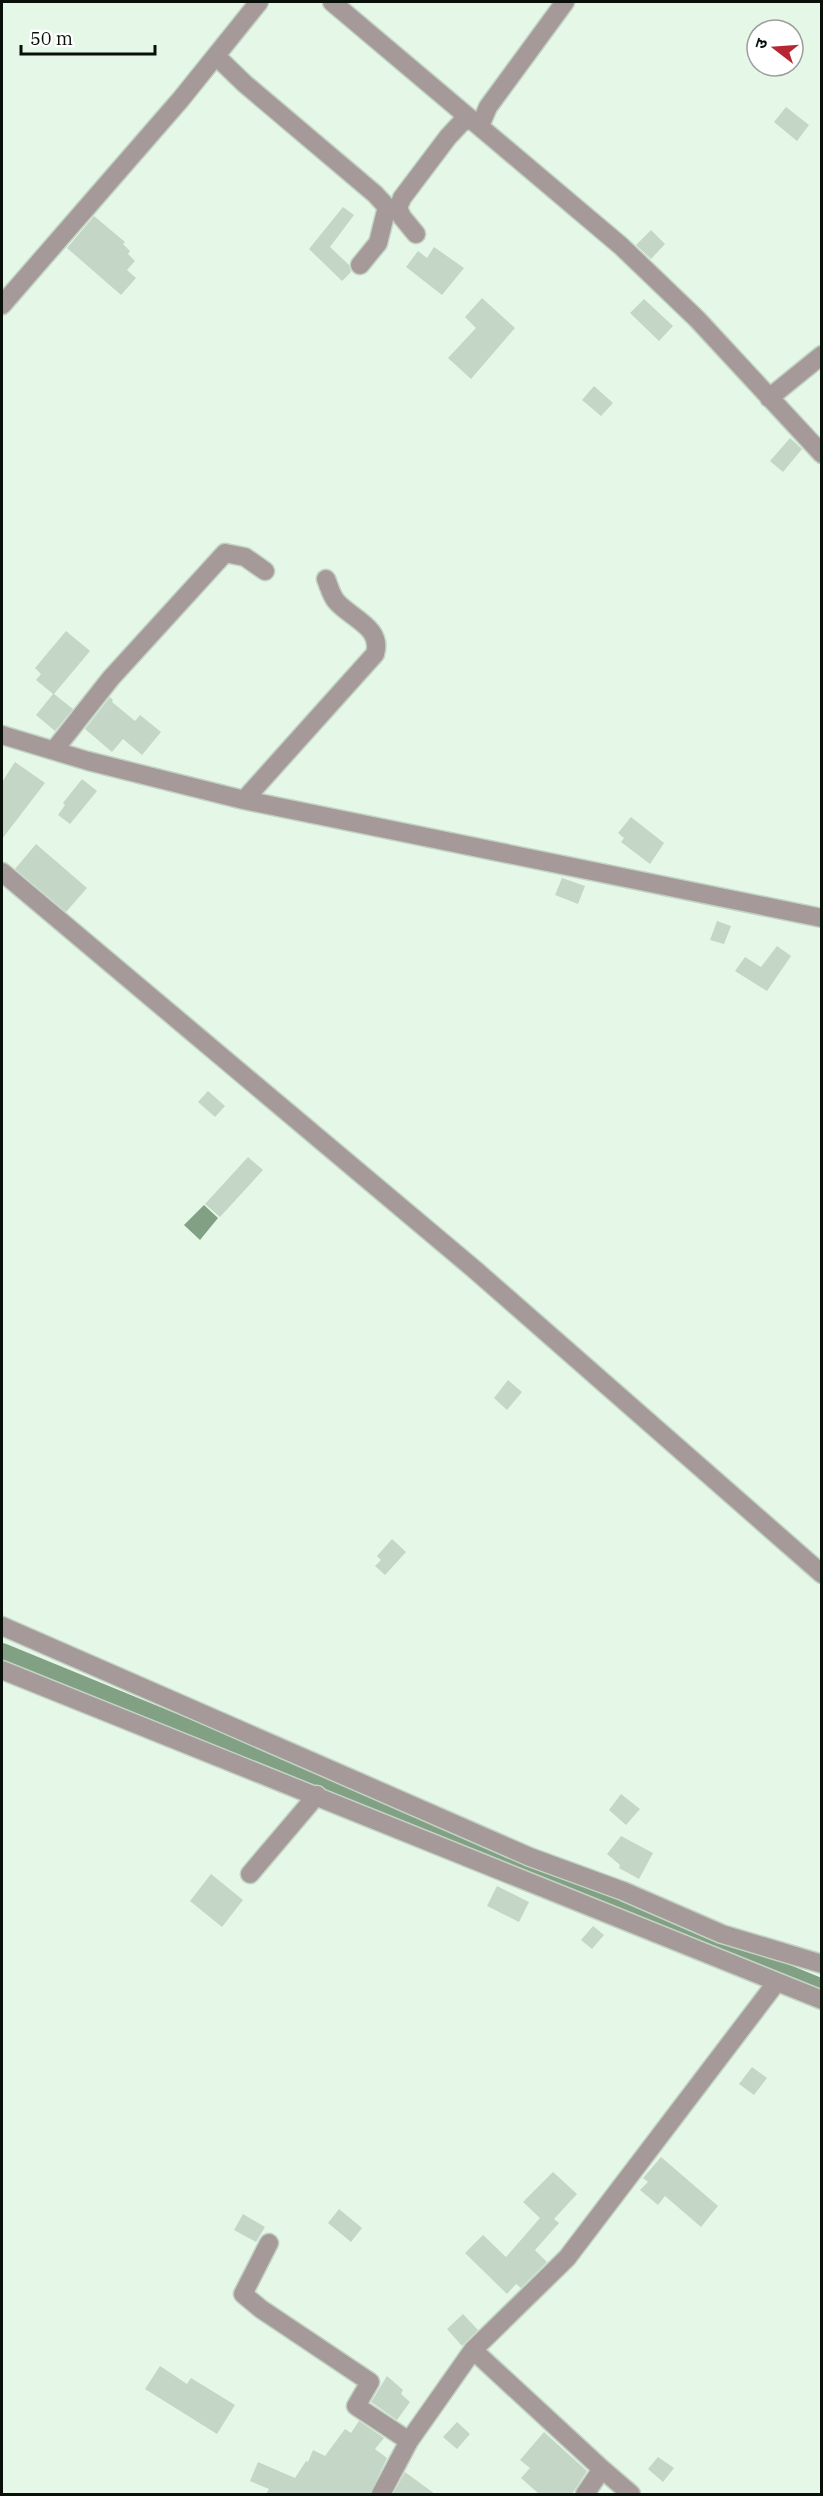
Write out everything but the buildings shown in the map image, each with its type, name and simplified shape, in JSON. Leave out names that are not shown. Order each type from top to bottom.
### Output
[{"type":"street","points":[[2,305],[216,56],[259,2]]},
{"type":"street","points":[[332,2],[621,246],[697,319],[822,453]]},
{"type":"street","points":[[475,123],[566,2]]},
{"type":"street","points":[[216,56],[245,84],[375,194],[387,207],[378,243],[360,265]]},
{"type":"street","points":[[416,234],[402,217],[398,208],[402,198],[462,122],[475,123]]},
{"type":"street","points":[[769,398],[822,355]]},
{"type":"street","points":[[55,750],[111,678],[225,553],[245,557],[265,572]]},
{"type":"street","points":[[244,800],[375,654],[378,644],[373,633],[336,601],[326,579]]},
{"type":"street","points":[[5,741],[55,750],[244,800],[822,918]]},
{"type":"street","points":[[2,872],[474,1269],[822,1574]]},
{"type":"street","points":[[2,1626],[530,1857],[623,1891],[722,1934],[822,1964]]},
{"type":"street","points":[[2,1670],[822,2000]]},
{"type":"street","points":[[250,1874],[317,1795]]},
{"type":"street","points":[[381,2494],[409,2441],[473,2350],[567,2258],[776,1983]]},
{"type":"street","points":[[269,2243],[243,2294],[261,2309],[370,2382],[356,2406],[409,2441]]},
{"type":"street","points":[[473,2350],[631,2494]]},
{"type":"street","points":[[585,2494],[602,2469]]},
{"type":"shaded area","points":[[204,1205],[218,1218],[200,1240],[184,1225]]},
{"type":"waterway","points":[[2,1653],[822,1989]]}]
